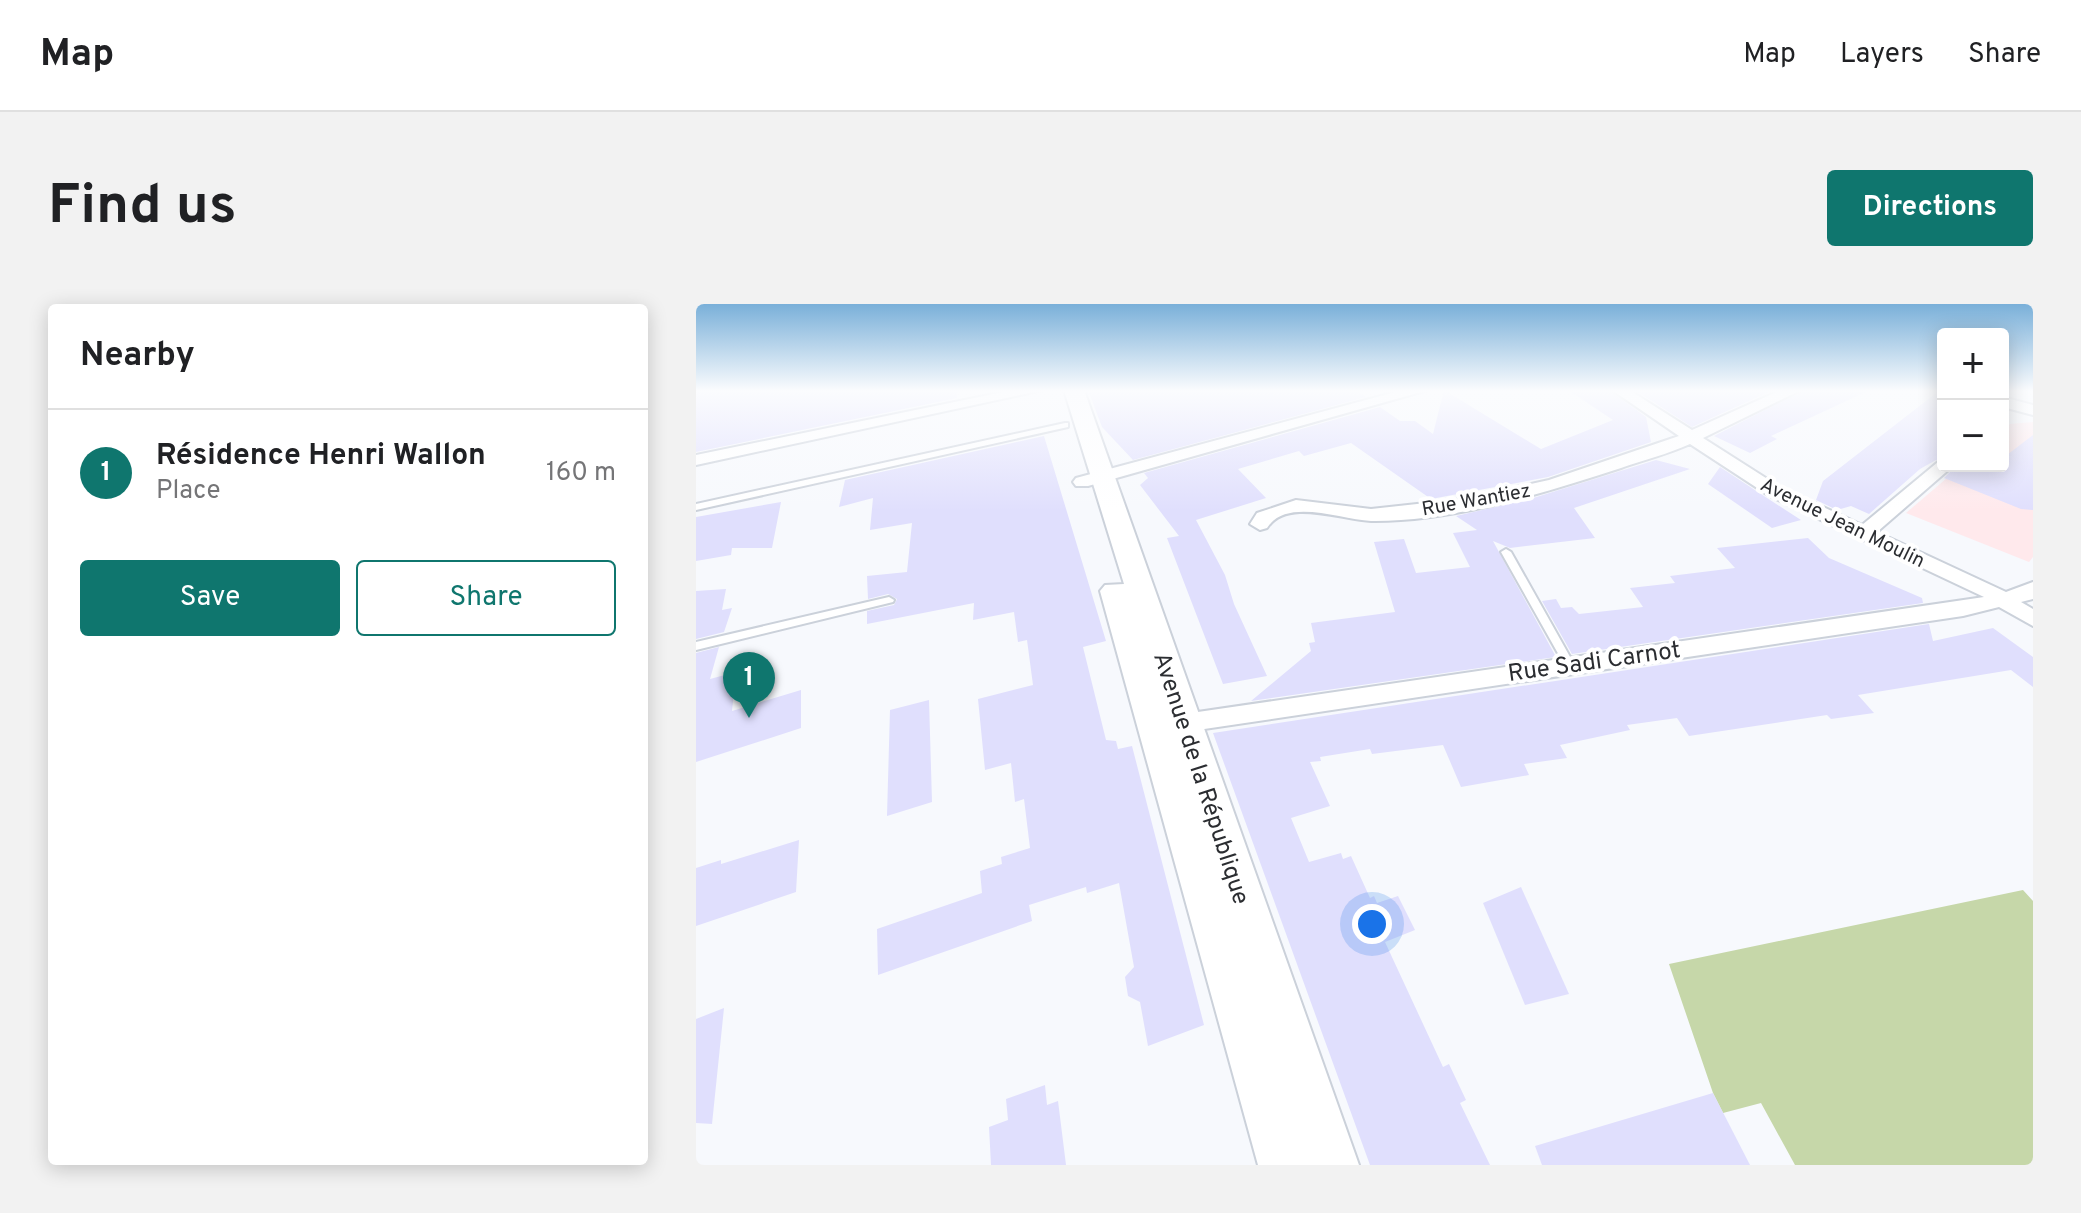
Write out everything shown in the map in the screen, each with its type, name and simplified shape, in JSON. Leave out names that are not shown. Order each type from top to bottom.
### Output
[{"type":"main road","name":"Avenue de la République","points":[[1068,430],[1097,482],[1153,650],[1167,715],[1331,1165]]},
{"type":"main road","name":"Avenue de la République","points":[[1084,430],[1167,715],[1286,1165]]},
{"type":"street","points":[[696,460],[841,430]]},
{"type":"street","points":[[1097,482],[1265,430]]},
{"type":"street","name":"Avenue Jean Moulin","points":[[1681,430],[1774,491],[2005,600],[2033,619]]},
{"type":"street","name":"Rue Wantiez","points":[[1260,524],[1264,517],[1296,506],[1371,515],[1486,500],[1568,480],[1678,443],[1699,430]]},
{"type":"street","points":[[1863,534],[1937,472]]},
{"type":"street","name":"Rue Sadi Carnot","points":[[1167,715],[1569,664],[1963,609],[2027,594],[2033,588]]},
{"type":"lane","points":[[696,507],[1042,430]]},
{"type":"lane","points":[[1097,482],[1136,616]]},
{"type":"lane","points":[[1506,552],[1569,664]]},
{"type":"lane","points":[[696,646],[889,600]]},
{"type":"lane","points":[[1167,715],[1229,914]]},
{"type":"shaded area","points":[[2009,430],[2033,430],[2033,557],[2029,562],[1906,513],[1954,472],[2009,472]]},
{"type":"green space","points":[[2023,890],[2033,901],[2033,1165],[1795,1165],[1761,1103],[1723,1113],[1713,1093],[1669,964]]},
{"type":"building","points":[[696,430],[801,430],[696,452]]},
{"type":"building","points":[[1105,430],[1243,430],[1133,460]]},
{"type":"building","points":[[1297,430],[1428,430],[1433,434],[1434,430],[1510,430],[1541,449],[1588,430],[1649,430],[1651,442],[1548,477],[1431,499],[1351,443],[1304,456],[1299,451],[1238,469],[1266,498],[1196,520],[1225,575],[1234,604],[1267,676],[1223,684],[1167,538],[1179,536],[1140,485],[1148,478],[1144,473]]},
{"type":"building","points":[[1725,430],[1784,430],[1771,436],[1777,439],[1750,453],[1714,436]]},
{"type":"building","points":[[1888,430],[1937,430],[1937,460],[1920,469],[1869,514],[1851,506],[1837,510],[1816,500],[1823,481]]},
{"type":"building","points":[[2033,435],[2033,510],[2021,509],[1944,478],[1950,472],[2009,472],[2009,453]]},
{"type":"building","points":[[1044,436],[1106,641],[1083,647],[1106,740],[1116,741],[1118,749],[1132,746],[1204,1025],[1148,1046],[1140,1002],[1128,996],[1125,977],[1134,967],[1119,883],[1087,893],[1086,887],[1029,905],[1032,921],[878,975],[877,929],[982,893],[980,871],[1002,864],[1001,857],[1030,848],[1024,799],[1015,802],[1011,763],[985,770],[978,699],[1033,685],[1027,640],[1018,642],[1014,612],[973,620],[974,603],[867,624],[867,611],[894,605],[897,599],[888,594],[868,599],[867,576],[907,572],[912,523],[870,530],[873,498],[839,507],[845,480]]},
{"type":"building","points":[[1656,460],[1690,469],[1574,508],[1595,538],[1510,548],[1493,541],[1556,657],[1251,701],[1311,651],[1309,643],[1315,642],[1311,623],[1395,612],[1374,542],[1404,539],[1416,573],[1470,567],[1453,533],[1477,530],[1456,516],[1530,499]]},
{"type":"building","points":[[1720,467],[1801,520],[1772,528],[1708,484]]},
{"type":"building","points":[[781,502],[772,548],[732,548],[731,555],[696,561],[696,517]]},
{"type":"building","points":[[1808,538],[1829,558],[1922,598],[1923,603],[1572,654],[1542,601],[1556,599],[1561,608],[1572,607],[1579,614],[1643,607],[1630,588],[1675,583],[1670,576],[1735,568],[1717,548]]},
{"type":"building","points":[[726,589],[722,610],[732,608],[724,632],[696,639],[696,591]]},
{"type":"building","points":[[1929,624],[1933,641],[1993,628],[2033,657],[2033,687],[2011,670],[1858,695],[1874,713],[1831,719],[1827,715],[1689,736],[1677,718],[1627,725],[1630,730],[1560,745],[1567,758],[1524,764],[1529,775],[1461,787],[1443,745],[1372,754],[1370,749],[1320,757],[1321,761],[1310,762],[1330,806],[1291,818],[1309,862],[1341,853],[1343,859],[1351,856],[1370,898],[1374,896],[1377,903],[1398,896],[1415,930],[1385,942],[1443,1067],[1449,1064],[1466,1100],[1460,1103],[1490,1165],[1370,1165],[1213,733]]},
{"type":"building","points":[[719,647],[710,679],[736,672],[732,711],[801,690],[801,728],[696,762],[696,653]]},
{"type":"building","points":[[929,700],[932,802],[887,816],[890,710]]},
{"type":"building","points":[[799,840],[796,892],[696,926],[696,868],[721,860],[721,864]]},
{"type":"building","points":[[1521,887],[1569,994],[1525,1005],[1483,903]]},
{"type":"building","points":[[724,1008],[712,1124],[696,1123],[696,1019]]},
{"type":"building","points":[[1045,1085],[1047,1105],[1058,1101],[1066,1165],[991,1165],[989,1127],[1008,1120],[1006,1099]]},
{"type":"building","points":[[1713,1093],[1750,1165],[1542,1165],[1535,1146]]},
{"type":"place","name":"Résidence Henri Wallon","points":[[749,718]]}]
